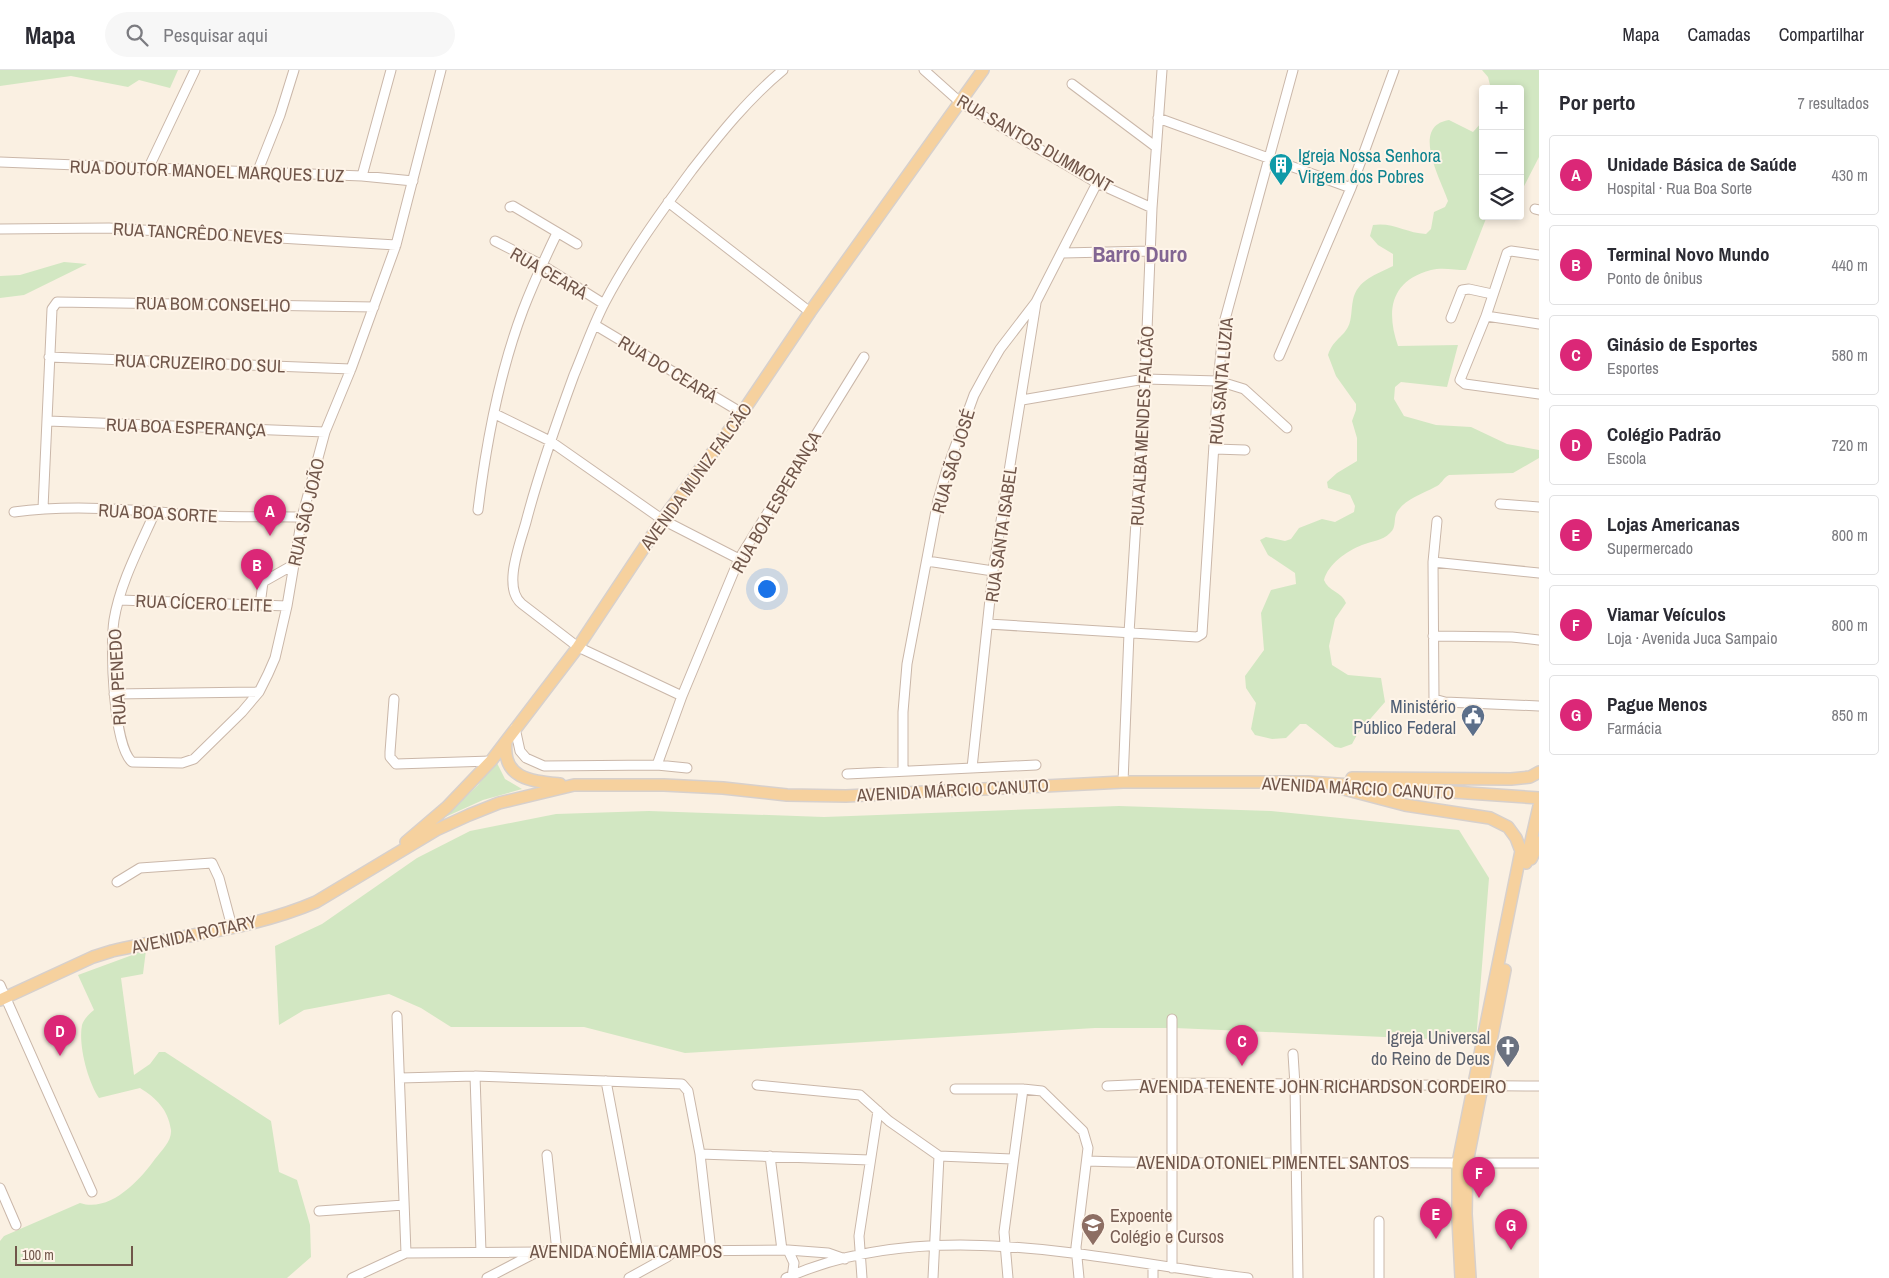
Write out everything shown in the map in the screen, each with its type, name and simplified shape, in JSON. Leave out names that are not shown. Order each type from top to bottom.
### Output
[{"type":"main road","name":"AVENIDA MUNIZ FALCÃO","points":[[383,861],[447,807],[492,761],[578,646],[663,520],[742,413],[810,312],[983,70]]},
{"type":"main road","points":[[506,742],[508,764],[519,776],[528,780],[574,785]]},
{"type":"main road","points":[[1308,782],[1355,778],[1511,779],[1530,777],[1539,772]]},
{"type":"main road","name":"AVENIDA MÁRCIO CANUTO","points":[[383,861],[436,830],[499,802],[574,785],[664,785],[722,788],[787,796],[846,796],[1123,782],[1308,782],[1539,798]]},
{"type":"main road","points":[[1327,783],[1350,792],[1405,805],[1490,818],[1508,827],[1516,838],[1521,851],[1463,1163],[1458,1219],[1461,1278]]},
{"type":"main road","points":[[1478,1087],[1539,806]]},
{"type":"main road","points":[[1523,879],[1539,842]]},
{"type":"main road","name":"AVENIDA ROTARY","points":[[3,998],[94,957],[112,951],[232,927],[304,907],[383,861]]},
{"type":"main road","points":[[1463,1163],[1470,1278]]},
{"type":"street","points":[[148,169],[195,70]]},
{"type":"street","points":[[257,173],[280,115],[294,70]]},
{"type":"street","points":[[362,176],[390,70]]},
{"type":"street","name":"RUA SÃO JOÃO","points":[[128,758],[132,762],[157,763],[182,763],[194,760],[242,712],[259,692],[275,658],[287,606],[302,517],[325,432],[351,369],[396,245],[441,70]]},
{"type":"street","points":[[682,696],[578,646],[518,600],[513,589],[515,566],[550,441],[604,304],[668,202],[745,105],[783,70]]},
{"type":"street","name":"RUA SANTOS DUMMONT","points":[[924,70],[960,103],[1097,182],[1152,208]]},
{"type":"street","name":"RUA ALBA MENDES FALCÃO","points":[[1123,782],[1129,633],[1145,379],[1152,208],[1162,70]]},
{"type":"street","name":"RUA SANTA LUZIA","points":[[1129,633],[1197,637],[1202,634],[1218,381],[1224,323],[1293,70]]},
{"type":"street","points":[[1279,356],[1351,188],[1394,70]]},
{"type":"street","points":[[1072,84],[1156,147]]},
{"type":"street","points":[[1158,118],[1351,188]]},
{"type":"street","name":"RUA DOUTOR MANOEL MARQUES LUZ","points":[[0,162],[362,176],[413,181]]},
{"type":"street","name":"RUA SÃO JOSÉ","points":[[903,771],[905,682],[938,500],[974,395],[1000,349],[1036,302],[1063,253],[1097,182]]},
{"type":"street","points":[[668,202],[709,238],[810,312]]},
{"type":"street","points":[[510,207],[513,206],[577,244]]},
{"type":"street","name":"RUA TANCRÊDO NEVES","points":[[0,229],[109,228],[396,245]]},
{"type":"street","points":[[478,510],[495,414],[513,339],[542,265],[557,233]]},
{"type":"street","name":"RUA CEARÁ","points":[[495,241],[542,265],[604,304]]},
{"type":"street","points":[[1063,253],[1151,251]]},
{"type":"street","points":[[1539,255],[1508,251],[1486,316],[1460,381],[1539,394]]},
{"type":"street","points":[[1451,318],[1462,290],[1469,289],[1492,294]]},
{"type":"street","name":"RUA BOM CONSELHO","points":[[50,357],[53,305],[62,301],[374,306]]},
{"type":"street","name":"RUA SANTA ISABEL","points":[[972,768],[993,571],[1022,400],[1036,302]]},
{"type":"street","points":[[1486,316],[1539,324]]},
{"type":"street","name":"RUA DO CEARÁ","points":[[595,325],[742,413]]},
{"type":"street","points":[[43,508],[50,357]]},
{"type":"street","name":"RUA CRUZEIRO DO SUL","points":[[50,357],[351,369]]},
{"type":"street","name":"RUA BOA ESPERANÇA","points":[[657,765],[682,696],[739,559],[864,357]]},
{"type":"street","points":[[1022,400],[1145,379],[1218,381],[1244,389],[1287,428]]},
{"type":"street","points":[[495,414],[550,441],[663,520],[739,559]]},
{"type":"street","name":"RUA BOA ESPERANÇA","points":[[48,421],[325,432]]},
{"type":"street","points":[[1215,449],[1245,450]]},
{"type":"street","points":[[1500,504],[1539,506]]},
{"type":"street","name":"RUA BOA SORTE","points":[[14,512],[43,508],[197,515],[302,517]]},
{"type":"street","name":"RUA PENEDO","points":[[128,758],[120,736],[114,694],[114,621],[124,586],[155,512]]},
{"type":"street","points":[[1437,521],[1432,562],[1434,700],[1539,706]]},
{"type":"street","points":[[927,561],[993,571]]},
{"type":"street","points":[[1432,562],[1539,573]]},
{"type":"street","points":[[260,605],[263,582],[294,565]]},
{"type":"street","name":"RUA CÍCERO LEITE","points":[[120,600],[287,606]]},
{"type":"street","points":[[988,624],[1129,633]]},
{"type":"street","points":[[1433,636],[1512,637],[1539,640]]},
{"type":"street","points":[[114,694],[259,692]]},
{"type":"street","points":[[394,699],[390,752],[392,761],[396,764],[492,761]]},
{"type":"street","points":[[515,728],[520,751],[526,758],[544,766],[657,765],[687,768]]},
{"type":"street","points":[[847,774],[1036,765]]},
{"type":"street","points":[[117,882],[140,868],[212,863],[219,878],[232,927]]},
{"type":"street","points":[[0,984],[3,998],[92,1192]]},
{"type":"street","points":[[352,1278],[406,1253],[397,1016]]},
{"type":"street","points":[[1172,1019],[1172,1268]]},
{"type":"street","points":[[1293,1054],[1297,1161],[1298,1278]]},
{"type":"street","points":[[400,1078],[476,1076],[682,1084],[686,1087],[700,1154],[711,1251]]},
{"type":"street","points":[[476,1076],[481,1252]]},
{"type":"street","points":[[606,1081],[638,1252]]},
{"type":"street","name":"AVENIDA TENENTE JOHN RICHARDSON CORDEIRO","points":[[1107,1086],[1173,1083],[1539,1086]]},
{"type":"street","points":[[757,1085],[854,1094],[865,1098],[878,1111],[939,1156],[1012,1159]]},
{"type":"street","points":[[955,1090],[1023,1089],[1042,1092],[1083,1130],[1088,1140],[1076,1247],[1079,1278]]},
{"type":"street","points":[[1008,1278],[1004,1232],[1012,1159],[1023,1089]]},
{"type":"street","points":[[862,1278],[859,1236],[878,1111]]},
{"type":"street","points":[[700,1154],[870,1160]]},
{"type":"street","points":[[547,1155],[557,1252]]},
{"type":"street","points":[[770,1156],[785,1250],[794,1263],[790,1277]]},
{"type":"street","points":[[933,1278],[933,1244],[939,1156]]},
{"type":"street","name":"AVENIDA OTONIEL PIMENTEL SANTOS","points":[[1087,1161],[1173,1163],[1297,1161],[1539,1163]]},
{"type":"street","points":[[0,1188],[16,1225]]},
{"type":"street","points":[[319,1211],[404,1205]]},
{"type":"street","points":[[1379,1221],[1379,1278]]},
{"type":"street","points":[[790,1277],[860,1255],[933,1244],[1005,1246],[1248,1278]]},
{"type":"street","name":"AVENIDA NOÊMIA CAMPOS","points":[[406,1253],[785,1250],[828,1253],[845,1259]]},
{"type":"street","points":[[630,1278],[674,1251]]},
{"type":"street","points":[[500,1252],[507,1267]]},
{"type":"street","points":[[487,1278],[537,1252]]},
{"type":"street","points":[[1153,1265],[1154,1278]]},
{"type":"green space","points":[[0,70],[178,70],[170,88],[139,80],[128,87],[71,76],[0,86]]},
{"type":"green space","points":[[1482,70],[1539,70],[1539,157],[1524,186],[1524,85],[1490,85],[1488,77]]},
{"type":"green space","points":[[1449,120],[1473,132],[1479,125],[1479,220],[1485,220],[1466,270],[1431,270],[1417,275],[1399,290],[1392,309],[1392,321],[1398,346],[1458,345],[1447,387],[1401,382],[1395,387],[1394,399],[1404,416],[1436,425],[1471,427],[1507,444],[1539,450],[1539,458],[1513,473],[1449,475],[1437,486],[1414,497],[1400,507],[1392,531],[1387,536],[1350,551],[1334,563],[1326,574],[1324,580],[1326,584],[1341,596],[1346,603],[1335,619],[1329,646],[1332,665],[1348,675],[1381,678],[1385,702],[1358,733],[1352,744],[1341,748],[1335,747],[1306,724],[1300,724],[1286,738],[1272,739],[1255,735],[1251,729],[1256,703],[1246,688],[1245,676],[1264,650],[1261,613],[1271,590],[1296,584],[1295,573],[1268,555],[1260,540],[1266,537],[1285,541],[1291,539],[1299,528],[1322,519],[1335,522],[1354,512],[1355,506],[1350,495],[1328,488],[1327,482],[1337,473],[1357,461],[1357,438],[1352,421],[1356,404],[1336,376],[1328,355],[1332,346],[1348,327],[1353,300],[1359,287],[1368,278],[1393,266],[1393,254],[1378,245],[1370,236],[1373,225],[1393,226],[1426,234],[1431,229],[1434,212],[1445,207],[1448,201],[1431,155],[1431,132],[1437,124]]},
{"type":"green space","points":[[64,262],[87,264],[24,295],[0,298],[0,276],[20,275]]},
{"type":"green space","points":[[496,761],[505,779],[522,789],[483,800],[443,818],[478,785]]},
{"type":"green space","points":[[1119,806],[1271,811],[1459,830],[1489,878],[1476,1041],[1175,1028],[1095,1028],[685,1053],[584,1027],[451,1027],[421,1008],[389,994],[304,1010],[279,1025],[275,946],[322,924],[417,858],[470,831],[556,814],[649,811],[824,817]]},
{"type":"green space","points":[[146,950],[143,974],[121,978],[134,1075],[150,1064],[159,1052],[165,1052],[271,1121],[279,1172],[297,1180],[310,1225],[311,1257],[287,1278],[0,1278],[0,1241],[4,1236],[80,1203],[91,1205],[113,1199],[133,1185],[170,1138],[171,1130],[164,1110],[156,1100],[140,1088],[99,1098],[91,1083],[81,1043],[82,1025],[94,1010],[78,975]]},
{"type":"place","name":"Igreja Nossa Senhora Virgem dos Pobres","points":[[1281,186]]},
{"type":"place","name":"Unidade Básica de Saúde","points":[[270,536]]},
{"type":"place","name":"Terminal Novo Mundo","points":[[257,590]]},
{"type":"place","name":"Ministério Público Federal","points":[[1473,737]]},
{"type":"place","name":"Colégio Padrão","points":[[60,1056]]},
{"type":"place","name":"Ginásio de Esportes","points":[[1242,1066]]},
{"type":"place","name":"Igreja Universal do Reino de Deus","points":[[1508,1068]]},
{"type":"place","name":"Viamar Veículos","points":[[1479,1198]]},
{"type":"place","name":"Lojas Americanas","points":[[1436,1239]]},
{"type":"place","name":"Expoente Colégio e Cursos","points":[[1093,1246]]},
{"type":"place","name":"Pague Menos","points":[[1511,1250]]},
{"type":"district","name":"Barro Duro","points":[[1140,254]]}]
